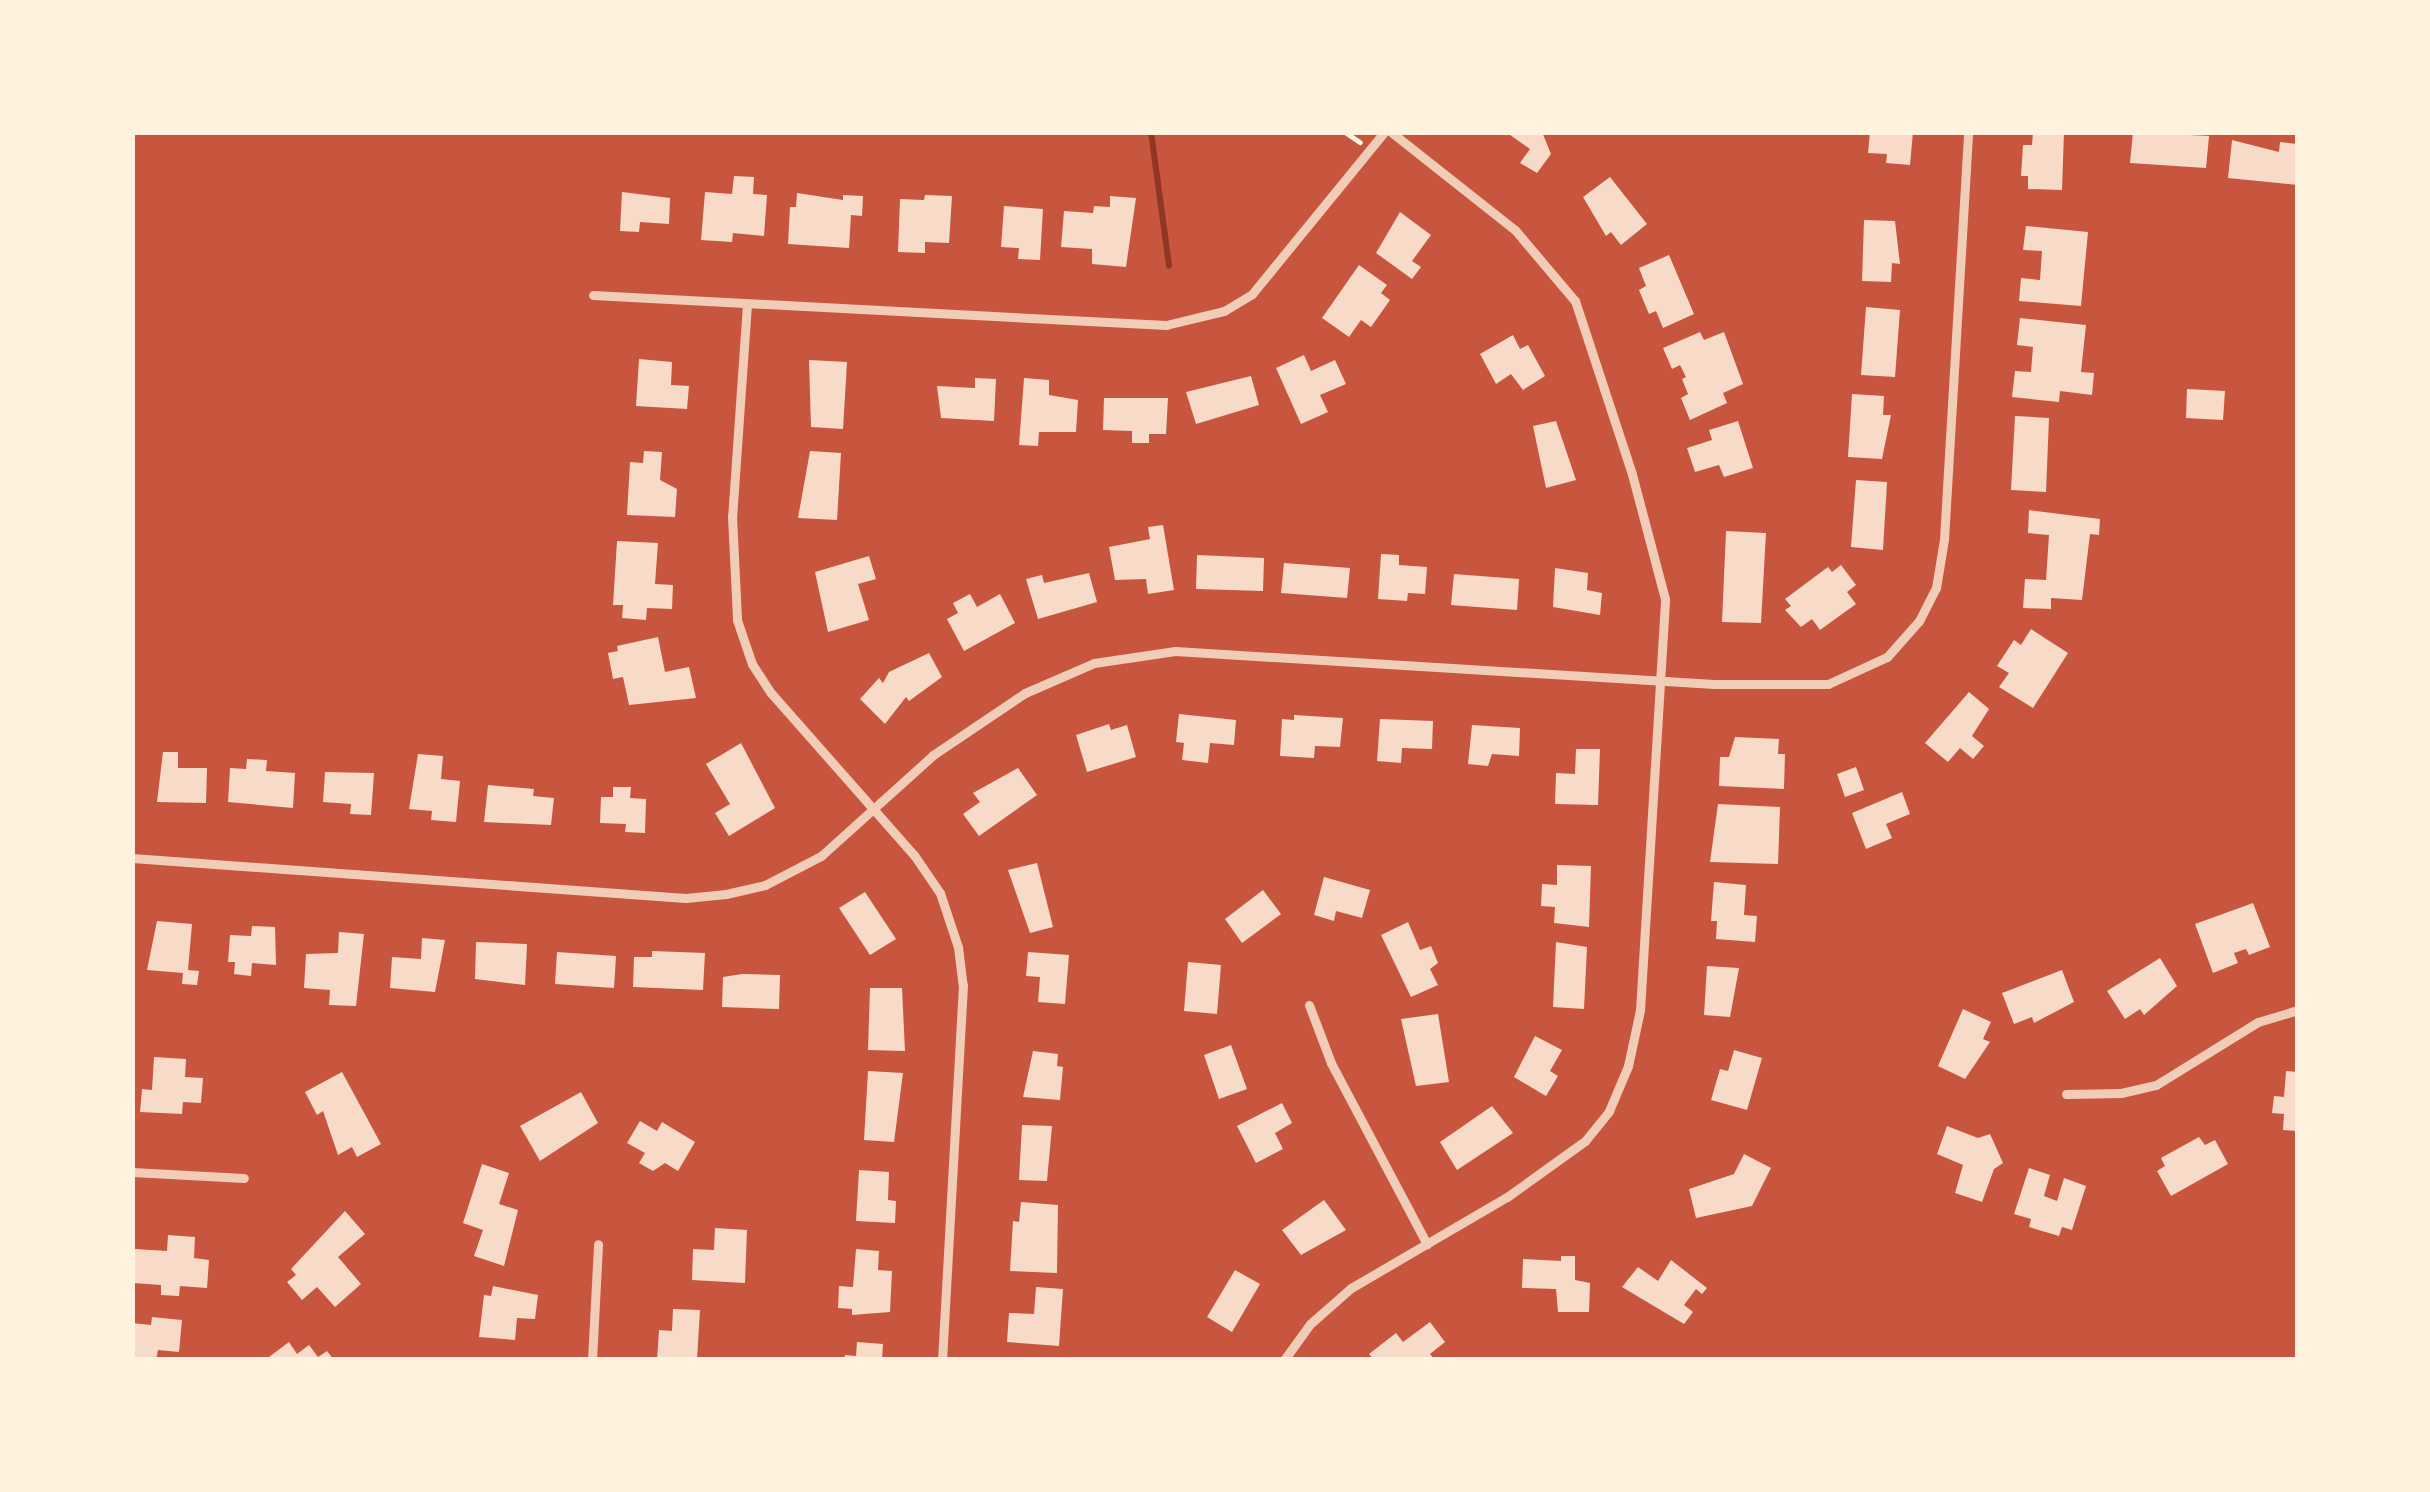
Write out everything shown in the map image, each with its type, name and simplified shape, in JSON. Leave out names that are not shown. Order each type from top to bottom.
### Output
[{"type":"street","points":[[593,295],[1108,326],[1166,325],[1224,311],[1252,294],[1388,132],[1516,230],[1575,301],[1600,365],[1665,599],[1643,972],[1628,1066],[1609,1111],[1585,1142],[1507,1198],[1351,1288],[1310,1324],[1284,1360]]},
{"type":"street","points":[[132,858],[686,898],[726,894],[794,872],[874,812],[978,719],[1049,680],[1094,663],[1175,651],[1787,688],[1828,684],[1887,657],[1919,621],[1936,588],[1944,539],[1968,132]]},
{"type":"street","points":[[747,304],[732,516],[737,620],[752,664],[771,693],[940,893],[961,966],[942,1360]]},
{"type":"street","points":[[1309,1005],[1351,1104],[1427,1244]]},
{"type":"street","points":[[2066,1094],[2121,1094],[2156,1085],[2258,1022],[2298,1010]]},
{"type":"street","points":[[132,1172],[244,1178]]},
{"type":"street","points":[[592,1360],[598,1244]]},
{"type":"building","points":[[1506,132],[1542,132],[1551,154],[1537,173],[1520,163],[1530,149]]},
{"type":"building","points":[[1870,132],[1913,132],[1910,165],[1886,163],[1887,154],[1868,153]]},
{"type":"building","points":[[2033,132],[2064,132],[2062,190],[2028,189],[2028,176],[2021,176],[2023,145],[2032,145]]},
{"type":"building","points":[[2133,132],[2209,136],[2206,168],[2130,163]]},
{"type":"building","points":[[2232,140],[2279,152],[2280,142],[2298,144],[2298,185],[2228,178]]},
{"type":"building","points":[[734,176],[754,177],[753,194],[767,195],[764,236],[733,233],[732,242],[701,240],[705,192],[732,194]]},
{"type":"building","points":[[1610,177],[1647,224],[1621,245],[1611,232],[1606,236],[1583,197]]},
{"type":"building","points":[[622,192],[670,198],[669,224],[640,222],[639,232],[620,231]]},
{"type":"building","points":[[797,193],[843,200],[843,195],[863,196],[862,216],[851,215],[849,248],[788,244],[790,207],[796,207]]},
{"type":"building","points":[[925,195],[952,196],[949,243],[925,242],[925,253],[898,252],[900,199],[924,200]]},
{"type":"building","points":[[1110,196],[1136,198],[1126,267],[1092,264],[1092,249],[1061,247],[1064,211],[1093,213],[1094,206],[1110,207]]},
{"type":"building","points":[[1004,206],[1043,209],[1040,260],[1018,259],[1019,248],[1001,247]]},
{"type":"building","points":[[1400,212],[1431,235],[1412,261],[1421,267],[1412,279],[1376,253]]},
{"type":"building","points":[[1864,220],[1895,221],[1900,264],[1892,263],[1891,282],[1862,281]]},
{"type":"building","points":[[2026,226],[2088,232],[2081,306],[2019,301],[2021,278],[2040,280],[2042,251],[2023,250]]},
{"type":"building","points":[[1669,255],[1694,314],[1663,328],[1656,311],[1649,314],[1639,290],[1646,286],[1639,268]]},
{"type":"building","points":[[1359,265],[1387,285],[1381,293],[1390,300],[1371,327],[1361,320],[1349,337],[1322,318]]},
{"type":"building","points":[[1866,307],[1900,310],[1895,377],[1861,375]]},
{"type":"building","points":[[2020,318],[2086,325],[2081,372],[2094,373],[2092,395],[2060,391],[2059,402],[2012,397],[2015,371],[2031,372],[2033,347],[2017,345]]},
{"type":"building","points":[[1700,332],[1704,340],[1724,332],[1743,384],[1723,393],[1727,403],[1690,420],[1681,398],[1688,394],[1682,379],[1686,377],[1680,365],[1672,369],[1663,348]]},
{"type":"building","points":[[1513,335],[1520,349],[1528,345],[1545,376],[1523,390],[1511,374],[1496,384],[1480,354]]},
{"type":"building","points":[[1304,355],[1311,371],[1335,360],[1346,384],[1320,395],[1328,412],[1301,424],[1276,368]]},
{"type":"building","points":[[639,359],[672,362],[671,385],[689,386],[687,409],[636,406]]},
{"type":"building","points":[[809,360],[847,362],[843,429],[811,427]]},
{"type":"building","points":[[1251,376],[1259,405],[1196,424],[1186,392]]},
{"type":"building","points":[[975,378],[996,379],[994,421],[941,418],[937,386],[975,388]]},
{"type":"building","points":[[1024,378],[1049,380],[1049,395],[1078,400],[1076,432],[1039,432],[1038,446],[1019,445]]},
{"type":"building","points":[[2187,389],[2225,391],[2223,420],[2186,418]]},
{"type":"building","points":[[1852,394],[1884,396],[1883,415],[1891,415],[1882,459],[1848,457]]},
{"type":"building","points":[[1104,398],[1168,398],[1166,434],[1149,434],[1149,443],[1132,443],[1132,431],[1103,430]]},
{"type":"building","points":[[2015,416],[2049,418],[2046,492],[2011,490]]},
{"type":"building","points":[[1556,421],[1576,480],[1546,488],[1533,426]]},
{"type":"building","points":[[1738,421],[1753,468],[1724,477],[1719,465],[1695,472],[1687,448],[1712,440],[1709,430]]},
{"type":"building","points":[[644,451],[662,452],[660,480],[677,489],[675,517],[627,515],[630,462],[643,463]]},
{"type":"building","points":[[810,451],[841,453],[837,520],[798,518]]},
{"type":"building","points":[[1856,480],[1887,482],[1883,550],[1851,547]]},
{"type":"building","points":[[2029,510],[2100,519],[2099,535],[2090,534],[2082,600],[2051,598],[2051,609],[2023,608],[2025,579],[2046,580],[2049,535],[2028,533]]},
{"type":"building","points":[[1163,525],[1174,590],[1148,594],[1146,579],[1115,580],[1109,547],[1150,539],[1148,527]]},
{"type":"building","points":[[1726,531],[1766,533],[1761,623],[1722,622]]},
{"type":"building","points":[[617,541],[658,543],[655,584],[673,585],[672,609],[647,608],[646,620],[622,618],[623,605],[613,605]]},
{"type":"building","points":[[1381,554],[1399,555],[1399,565],[1427,567],[1425,594],[1408,593],[1407,601],[1378,599]]},
{"type":"building","points":[[1197,555],[1264,558],[1263,591],[1196,589]]},
{"type":"building","points":[[869,556],[876,579],[858,584],[869,620],[828,632],[815,572]]},
{"type":"building","points":[[1284,563],[1350,568],[1347,598],[1281,593]]},
{"type":"building","points":[[1841,565],[1856,585],[1847,592],[1856,604],[1820,630],[1812,619],[1801,627],[1785,610],[1791,606],[1785,599],[1828,567],[1832,572]]},
{"type":"building","points":[[1555,568],[1588,573],[1587,590],[1602,593],[1600,615],[1553,607]]},
{"type":"building","points":[[1089,573],[1097,602],[1038,619],[1026,579],[1042,575],[1044,583]]},
{"type":"building","points":[[1454,574],[1519,579],[1517,610],[1451,605]]},
{"type":"building","points":[[970,594],[977,607],[1000,594],[1015,623],[964,651],[947,619],[958,613],[953,603]]},
{"type":"building","points":[[2031,629],[2068,653],[2033,708],[1999,687],[2009,673],[1997,666],[2014,640],[2021,645]]},
{"type":"building","points":[[658,637],[665,672],[689,667],[696,698],[629,705],[623,677],[613,679],[608,653],[618,651],[617,646]]},
{"type":"building","points":[[929,653],[942,677],[909,701],[906,697],[885,724],[860,699],[879,678],[883,683],[889,672]]},
{"type":"building","points":[[1969,692],[1989,709],[1972,736],[1984,746],[1973,759],[1960,748],[1948,762],[1925,743]]},
{"type":"building","points":[[1179,714],[1236,720],[1234,745],[1210,743],[1208,763],[1182,760],[1184,743],[1176,742]]},
{"type":"building","points":[[1294,715],[1343,718],[1340,747],[1315,746],[1314,758],[1280,756],[1282,719],[1294,720]]},
{"type":"building","points":[[1380,719],[1433,721],[1432,749],[1402,748],[1401,763],[1377,761]]},
{"type":"building","points":[[1109,724],[1111,730],[1127,725],[1136,757],[1087,772],[1076,735]]},
{"type":"building","points":[[1472,725],[1520,728],[1519,756],[1492,754],[1488,766],[1468,764]]},
{"type":"building","points":[[1735,737],[1779,739],[1778,754],[1785,754],[1784,789],[1719,786],[1720,757],[1729,757]]},
{"type":"building","points":[[741,743],[775,808],[729,836],[715,813],[730,804],[706,764]]},
{"type":"building","points":[[1576,749],[1600,749],[1598,805],[1555,804],[1556,773],[1575,774]]},
{"type":"building","points":[[163,752],[178,752],[178,768],[207,768],[206,803],[157,802]]},
{"type":"building","points":[[418,754],[443,756],[441,779],[460,781],[456,822],[431,820],[432,811],[409,809]]},
{"type":"building","points":[[247,759],[267,760],[266,771],[295,773],[293,808],[228,802],[230,768],[246,769]]},
{"type":"building","points":[[1856,767],[1864,790],[1845,797],[1837,774]]},
{"type":"building","points":[[1018,768],[1037,795],[979,836],[963,814],[980,802],[973,793]]},
{"type":"building","points":[[325,772],[374,773],[371,815],[350,814],[351,804],[323,802]]},
{"type":"building","points":[[488,785],[534,789],[533,796],[554,798],[551,825],[484,822]]},
{"type":"building","points":[[613,787],[631,787],[630,798],[646,799],[645,833],[625,832],[626,824],[600,823],[601,797],[613,797]]},
{"type":"building","points":[[1902,792],[1910,814],[1886,824],[1892,838],[1866,849],[1852,813]]},
{"type":"building","points":[[1718,804],[1780,807],[1778,864],[1710,862]]},
{"type":"building","points":[[1037,863],[1053,927],[1030,933],[1008,870]]},
{"type":"building","points":[[1557,865],[1591,866],[1589,927],[1554,923],[1555,907],[1541,906],[1542,884],[1557,885]]},
{"type":"building","points":[[1324,877],[1370,890],[1362,918],[1336,911],[1334,921],[1314,915]]},
{"type":"building","points":[[1714,882],[1746,885],[1744,915],[1757,916],[1755,942],[1716,939],[1717,921],[1711,921]]},
{"type":"building","points":[[1263,890],[1281,914],[1242,943],[1225,919]]},
{"type":"building","points":[[865,892],[896,939],[870,955],[839,908]]},
{"type":"building","points":[[2253,903],[2270,947],[2249,955],[2246,949],[2234,953],[2238,963],[2213,973],[2195,924]]},
{"type":"building","points":[[157,921],[192,924],[188,970],[199,971],[197,985],[182,984],[183,973],[147,970]]},
{"type":"building","points":[[1408,922],[1420,950],[1431,946],[1438,963],[1430,969],[1438,985],[1411,997],[1381,935]]},
{"type":"building","points":[[252,926],[275,927],[276,965],[252,963],[251,976],[234,974],[235,962],[228,962],[230,935],[251,936]]},
{"type":"building","points":[[339,932],[364,934],[356,1006],[329,1005],[330,990],[304,988],[306,954],[338,953]]},
{"type":"building","points":[[422,938],[445,940],[435,992],[390,988],[392,957],[421,959]]},
{"type":"building","points":[[476,942],[527,944],[525,985],[475,979]]},
{"type":"building","points":[[1556,942],[1587,947],[1584,1009],[1553,1007]]},
{"type":"building","points":[[652,951],[705,953],[703,990],[633,987],[634,957],[652,957]]},
{"type":"building","points":[[557,952],[616,956],[614,988],[555,984]]},
{"type":"building","points":[[1028,952],[1069,955],[1065,1004],[1038,1002],[1040,977],[1026,976]]},
{"type":"building","points":[[2160,958],[2177,986],[2144,1015],[2140,1009],[2125,1019],[2107,991]]},
{"type":"building","points":[[1188,962],[1221,965],[1217,1014],[1184,1011]]},
{"type":"building","points":[[1707,966],[1739,968],[1730,1017],[1704,1015]]},
{"type":"building","points":[[2062,970],[2074,1002],[2034,1023],[2032,1017],[2014,1024],[2002,993]]},
{"type":"building","points":[[780,975],[779,1009],[722,1007],[723,977]]},
{"type":"building","points":[[870,988],[902,988],[905,1051],[868,1050]]},
{"type":"building","points":[[1963,1009],[1991,1022],[1983,1039],[1990,1042],[1965,1079],[1938,1066]]},
{"type":"building","points":[[1438,1014],[1449,1082],[1416,1086],[1401,1019]]},
{"type":"building","points":[[1535,1036],[1562,1050],[1550,1071],[1558,1076],[1546,1096],[1514,1077]]},
{"type":"building","points":[[1231,1045],[1247,1089],[1219,1099],[1204,1055]]},
{"type":"building","points":[[1734,1050],[1762,1058],[1747,1110],[1711,1100],[1720,1069],[1728,1071]]},
{"type":"building","points":[[1033,1051],[1058,1054],[1057,1066],[1063,1067],[1060,1100],[1023,1097]]},
{"type":"building","points":[[154,1057],[186,1059],[185,1077],[203,1078],[201,1103],[183,1102],[182,1114],[140,1112],[142,1089],[152,1090]]},
{"type":"building","points":[[868,1071],[903,1073],[894,1142],[864,1140]]},
{"type":"building","points":[[2286,1071],[2298,1072],[2298,1131],[2283,1130],[2284,1114],[2272,1113],[2274,1096],[2284,1097]]},
{"type":"building","points":[[342,1072],[381,1144],[357,1157],[352,1147],[338,1155],[323,1111],[317,1115],[305,1092]]},
{"type":"building","points":[[581,1092],[598,1123],[540,1161],[520,1126]]},
{"type":"building","points":[[1282,1103],[1292,1123],[1275,1133],[1283,1149],[1256,1163],[1237,1126]]},
{"type":"building","points":[[1492,1106],[1513,1133],[1457,1170],[1440,1142]]},
{"type":"building","points":[[640,1121],[657,1131],[662,1122],[695,1142],[678,1171],[665,1163],[653,1171],[639,1163],[645,1153],[627,1143]]},
{"type":"building","points":[[1022,1125],[1052,1126],[1047,1181],[1019,1180]]},
{"type":"building","points":[[1947,1126],[1978,1138],[1990,1134],[2003,1163],[1994,1169],[1982,1202],[1955,1193],[1963,1165],[1937,1154]]},
{"type":"building","points":[[2199,1137],[2205,1145],[2215,1140],[2228,1164],[2171,1196],[2157,1171],[2165,1166],[2161,1158]]},
{"type":"building","points":[[1744,1154],[1771,1168],[1752,1206],[1696,1218],[1689,1189],[1734,1174]]},
{"type":"building","points":[[482,1164],[509,1173],[499,1204],[518,1210],[504,1266],[474,1256],[483,1230],[463,1223]]},
{"type":"building","points":[[2029,1168],[2050,1175],[2044,1196],[2057,1201],[2064,1178],[2086,1186],[2072,1230],[2062,1227],[2059,1236],[2029,1227],[2031,1219],[2014,1214]]},
{"type":"building","points":[[859,1170],[889,1172],[888,1200],[896,1201],[895,1223],[856,1221]]},
{"type":"building","points":[[1324,1200],[1346,1230],[1301,1255],[1282,1230]]},
{"type":"building","points":[[1021,1202],[1058,1205],[1057,1273],[1010,1271],[1013,1221],[1019,1222]]},
{"type":"building","points":[[345,1211],[365,1234],[338,1257],[361,1284],[335,1307],[317,1287],[302,1300],[287,1282],[296,1275],[291,1269]]},
{"type":"building","points":[[715,1228],[747,1230],[745,1283],[692,1280],[693,1249],[714,1250]]},
{"type":"building","points":[[168,1235],[195,1237],[194,1258],[209,1260],[207,1288],[180,1286],[179,1296],[161,1295],[161,1285],[133,1283],[135,1249],[167,1251]]},
{"type":"building","points":[[856,1249],[879,1251],[878,1270],[892,1271],[890,1312],[852,1315],[852,1309],[838,1308],[839,1286],[853,1287]]},
{"type":"building","points":[[1561,1256],[1575,1256],[1575,1280],[1590,1283],[1589,1312],[1558,1312],[1556,1289],[1522,1288],[1523,1259],[1561,1261]]},
{"type":"building","points":[[1671,1260],[1707,1288],[1702,1294],[1696,1289],[1684,1305],[1693,1312],[1684,1324],[1622,1287],[1638,1267],[1658,1281]]},
{"type":"building","points":[[1235,1270],[1260,1284],[1232,1332],[1207,1317]]},
{"type":"building","points":[[493,1286],[538,1295],[535,1319],[517,1318],[515,1340],[479,1337],[484,1295],[491,1296]]},
{"type":"building","points":[[1036,1287],[1063,1289],[1059,1346],[1007,1342],[1009,1313],[1034,1314]]},
{"type":"building","points":[[673,1309],[700,1310],[697,1360],[657,1360],[659,1330],[672,1331]]},
{"type":"building","points":[[152,1317],[182,1320],[179,1352],[158,1350],[156,1360],[132,1360],[132,1323],[151,1325]]},
{"type":"building","points":[[1430,1322],[1445,1342],[1430,1354],[1435,1360],[1374,1360],[1369,1354],[1396,1333],[1403,1342]]},
{"type":"building","points":[[289,1342],[297,1354],[309,1345],[318,1357],[327,1351],[334,1360],[265,1360]]},
{"type":"building","points":[[857,1342],[883,1344],[882,1360],[844,1360],[845,1355],[856,1356]]},
{"type":"waterway","points":[[1151,132],[1169,266]]}]
